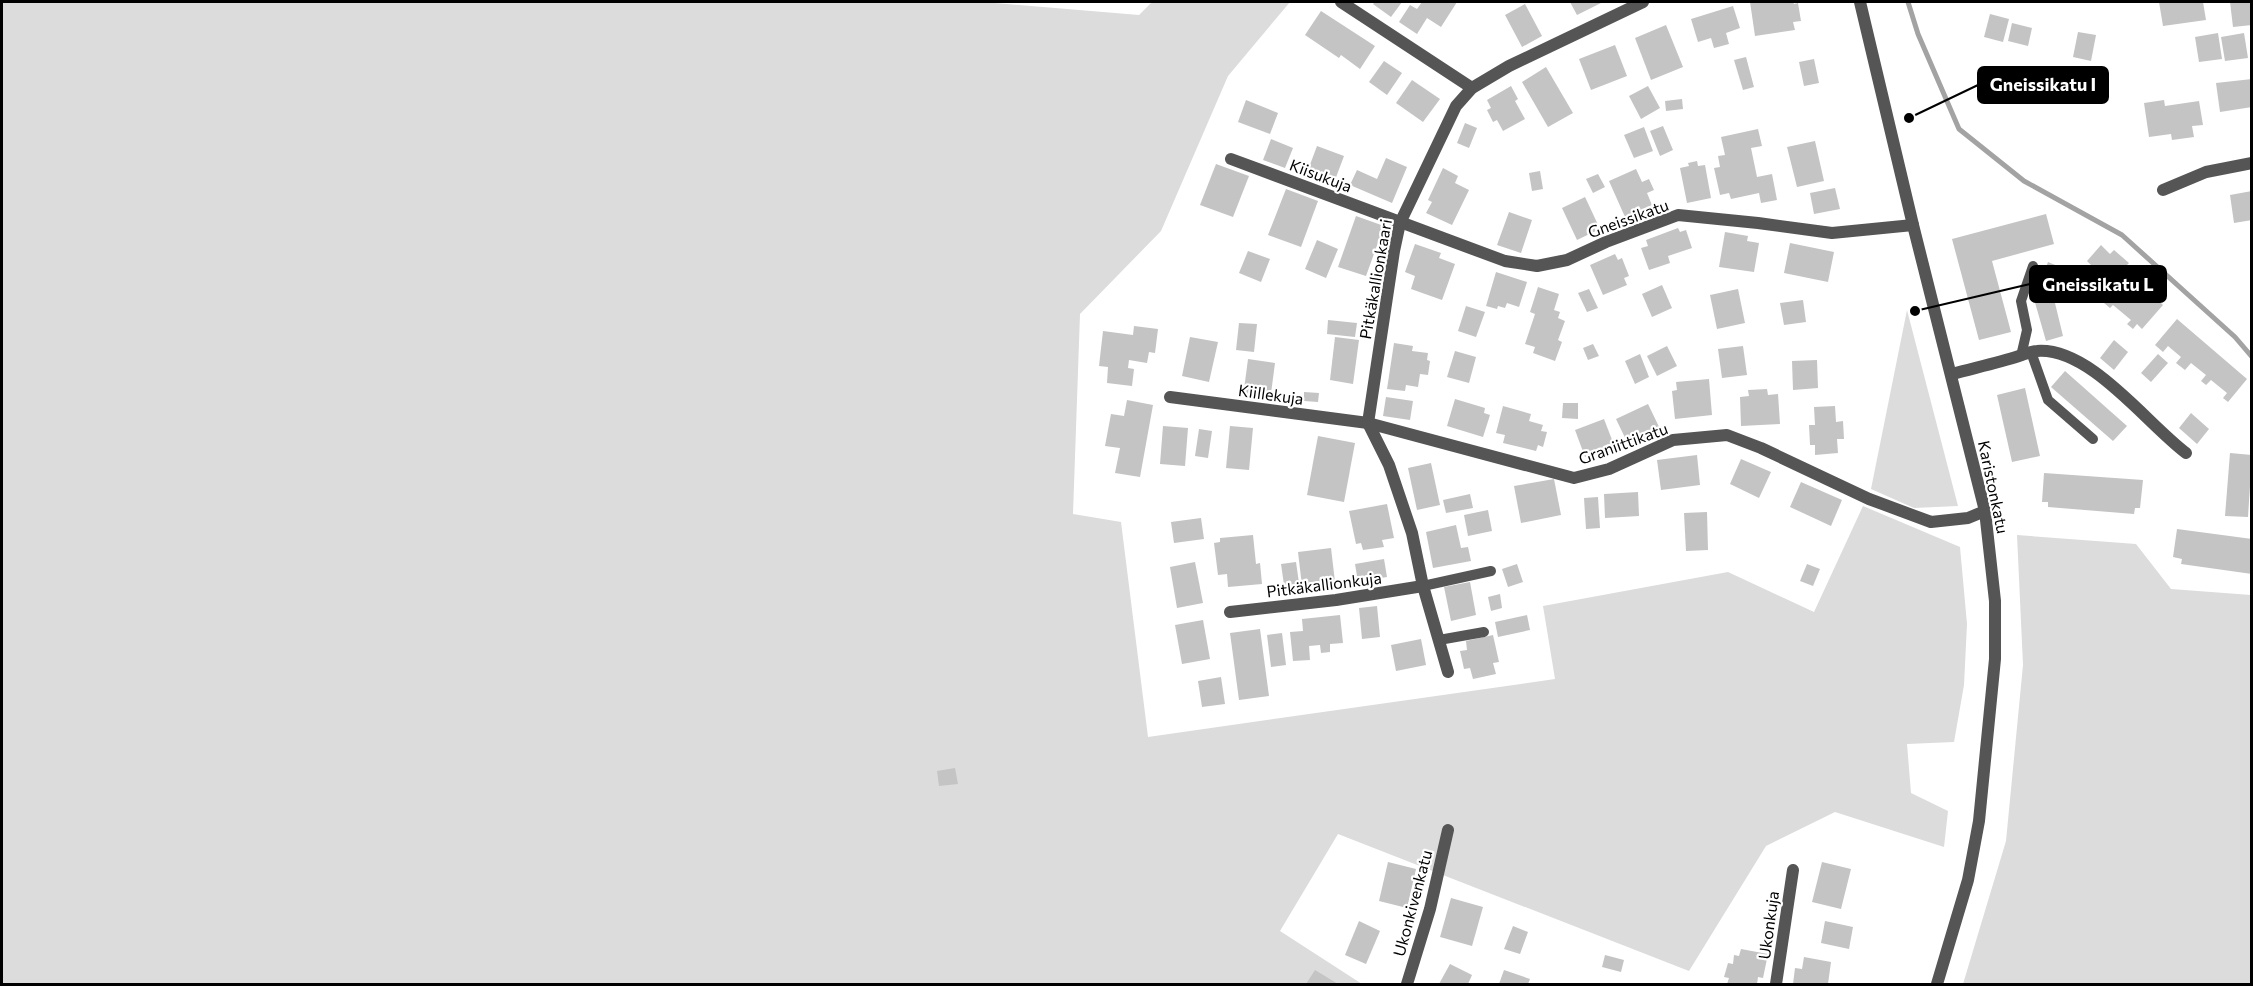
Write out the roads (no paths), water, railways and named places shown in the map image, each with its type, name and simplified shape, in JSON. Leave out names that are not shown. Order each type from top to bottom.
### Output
[{"type":"street","points":[[1341,2],[1472,88]]},
{"type":"street","name":"Pitkäkallionkaari","points":[[1368,423],[1400,222],[1456,106],[1472,88],[1509,66],[1643,2]]},
{"type":"street","name":"Karistonkatu","points":[[1860,2],[1985,511],[1995,601],[1992,706],[1979,821],[1968,880],[1937,984]]},
{"type":"street","name":"Kiisukuja","points":[[1231,159],[1400,222]]},
{"type":"street","points":[[2163,190],[2205,172],[2252,163]]},
{"type":"street","name":"Gneissikatu","points":[[1400,222],[1505,261],[1538,266],[1567,260],[1606,242],[1678,216],[1758,223],[1832,233],[1913,225]]},
{"type":"street","points":[[1952,374],[2026,354],[2056,351],[2080,362],[2107,381],[2169,441],[2186,453]]},
{"type":"street","name":"Kiillekuja","points":[[1170,397],[1368,423]]},
{"type":"street","points":[[1368,423],[1393,475],[1412,533],[1423,586],[1448,672]]},
{"type":"street","name":"Graniittikatu","points":[[1368,423],[1574,478],[1609,469],[1673,440],[1726,435],[1761,448],[1869,499],[1931,522],[1968,518],[1985,511]]},
{"type":"street","name":"Pitkäkallionkuja","points":[[1230,612],[1336,600],[1423,586]]},
{"type":"street","name":"Ukonkivenkatu","points":[[1407,984],[1430,909],[1448,830]]},
{"type":"street","name":"Ukonkuja","points":[[1776,984],[1793,870]]},
{"type":"lane","points":[[2032,266],[2022,301],[2027,330],[2026,354],[2048,400],[2093,439]]},
{"type":"lane","points":[[1423,586],[1491,571]]},
{"type":"lane","points":[[1439,640],[1484,632]]},
{"type":"waterway","points":[[1908,2],[1918,34],[1959,129],[2024,181],[2122,235],[2235,337],[2252,357]]},
{"type":"place","name":"Gneissikatu I","points":[[1909,118]]},
{"type":"place","name":"Gneissikatu L","points":[[1915,311]]}]
